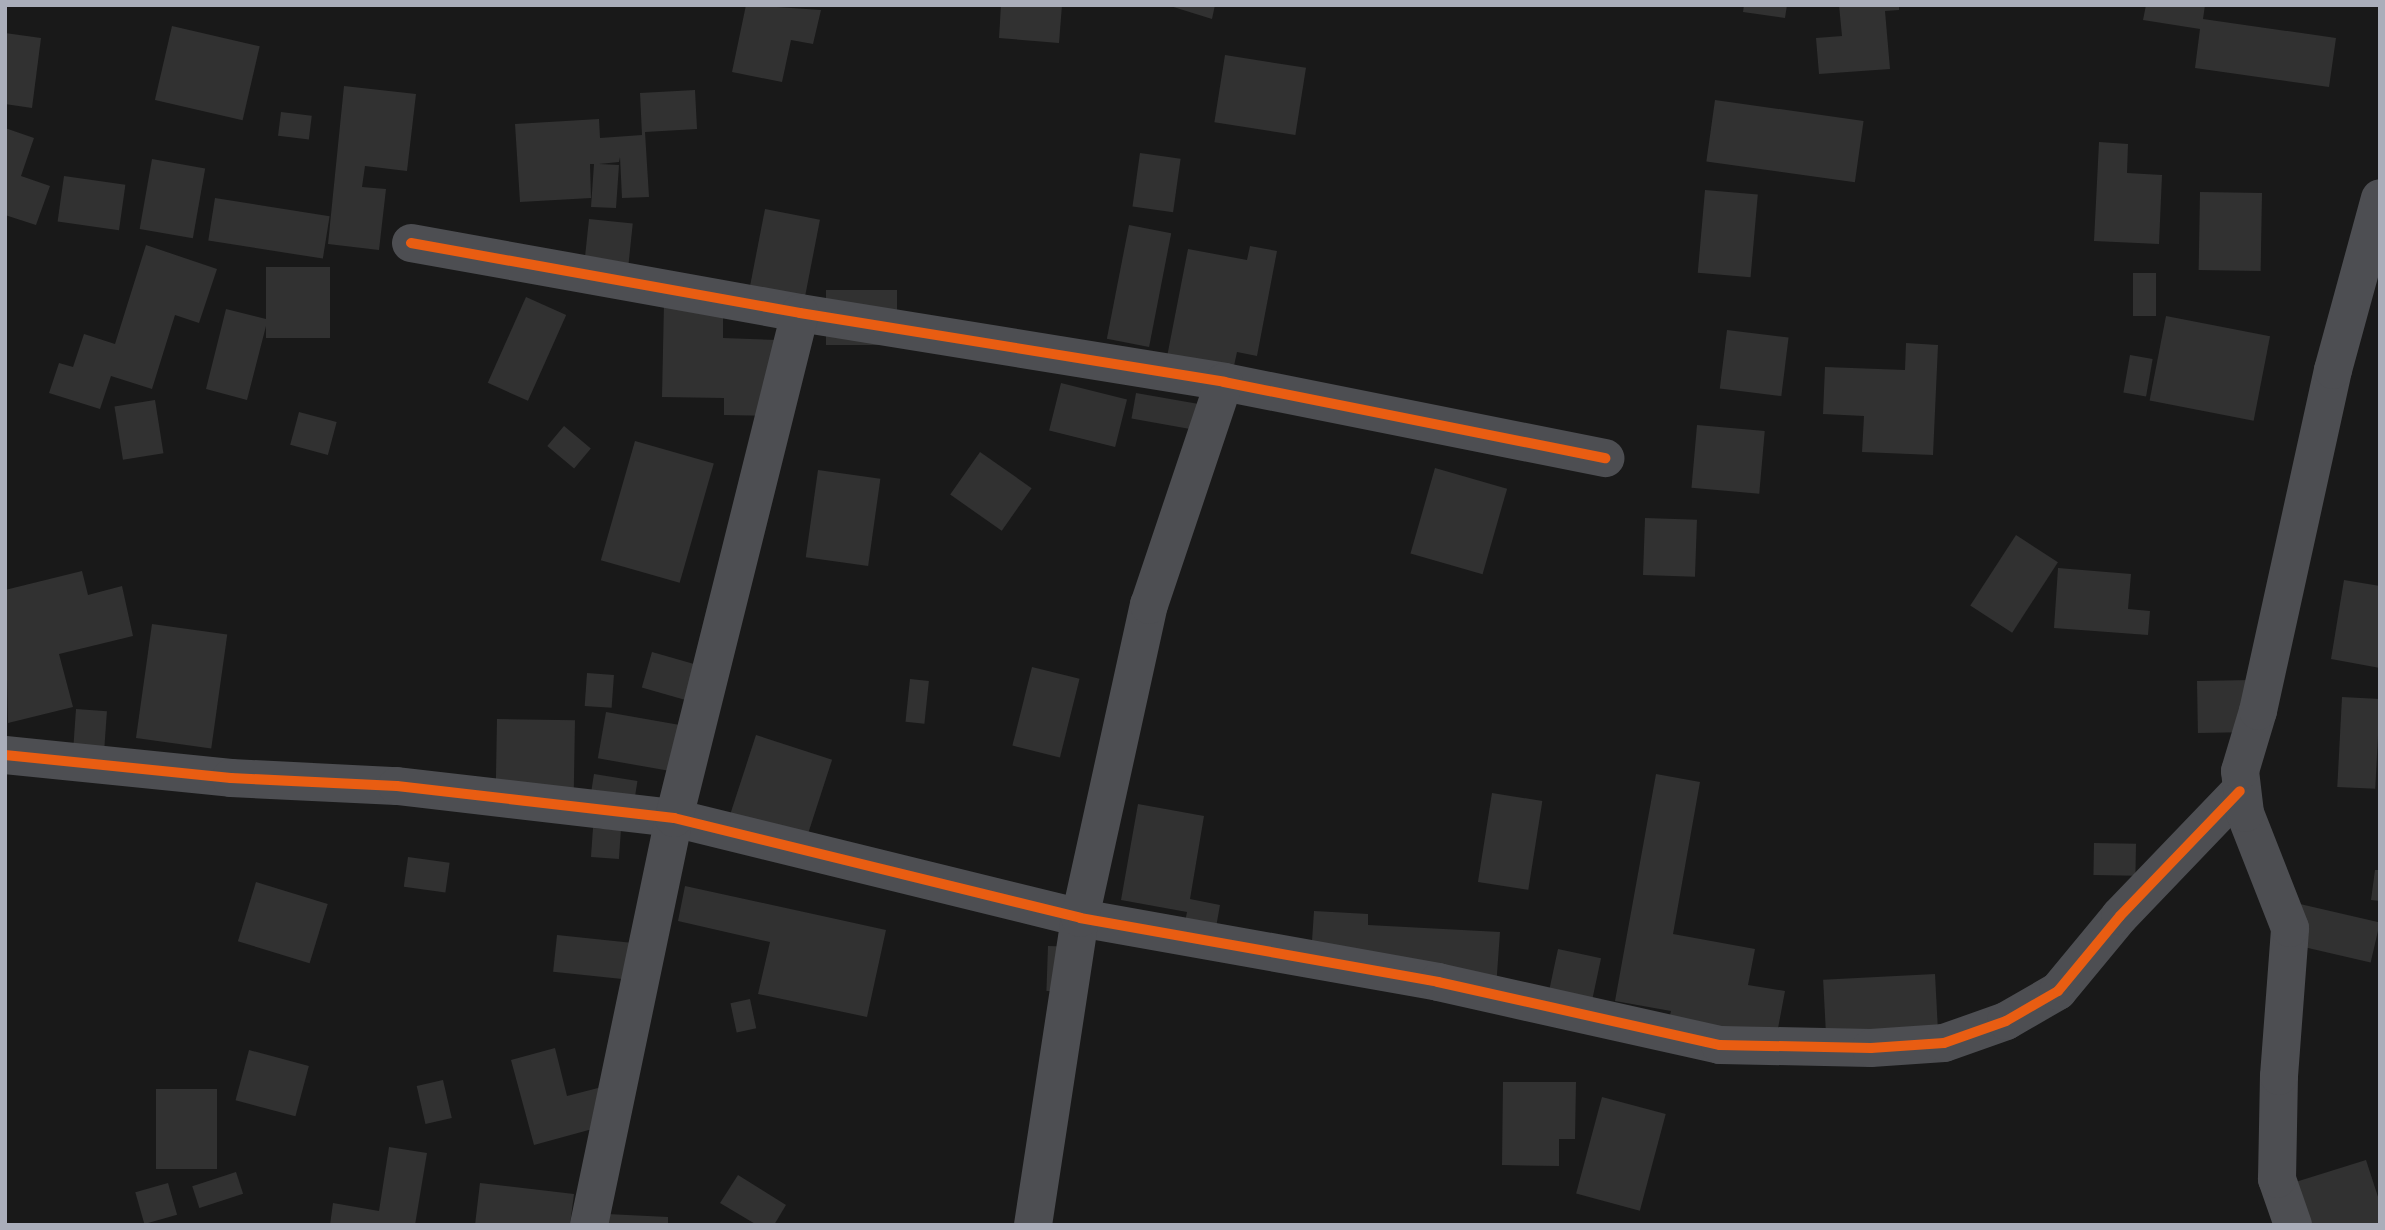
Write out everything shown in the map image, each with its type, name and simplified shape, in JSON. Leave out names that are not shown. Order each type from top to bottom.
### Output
[{"type":"street","points":[[2293,1225],[2277,1179],[2279,1076],[2290,928],[2240,791],[2240,771],[2258,711],[2333,370],[2380,198]]},
{"type":"street","points":[[411,243],[800,313],[1224,383],[1606,458]]},
{"type":"street","points":[[589,1225],[674,818],[800,313]]},
{"type":"street","points":[[1033,1225],[1080,918],[1149,605],[1224,383]]},
{"type":"street","points":[[5,755],[231,778],[397,786],[674,818],[1080,918],[1437,982],[1720,1045],[1871,1048],[1944,1043],[2006,1021],[2058,991],[2120,916],[2240,791]]},
{"type":"building","points":[[746,5],[821,10],[813,44],[791,40],[782,82],[732,72]]},
{"type":"building","points":[[1001,5],[1062,5],[1059,43],[999,38]]},
{"type":"building","points":[[1167,5],[1215,5],[1212,19]]},
{"type":"building","points":[[1744,5],[1787,5],[1785,18],[1743,12]]},
{"type":"building","points":[[1839,5],[1899,5],[1899,10],[1885,11],[1890,69],[1819,74],[1816,38],[1842,36]]},
{"type":"building","points":[[2146,5],[2205,5],[2203,19],[2336,38],[2329,87],[2195,68],[2200,29],[2143,20]]},
{"type":"building","points":[[172,26],[260,46],[243,120],[155,100]]},
{"type":"building","points":[[5,33],[41,38],[32,108],[5,104]]},
{"type":"building","points":[[1225,55],[1306,68],[1295,135],[1214,122]]},
{"type":"building","points":[[344,86],[416,94],[407,171],[365,166],[362,187],[386,189],[379,250],[328,244]]},
{"type":"building","points":[[695,90],[697,129],[645,132],[649,197],[622,198],[620,157],[619,162],[599,164],[619,165],[616,208],[591,207],[594,164],[590,164],[591,198],[520,202],[515,124],[599,119],[600,138],[642,135],[640,93]]},
{"type":"building","points":[[1715,100],[1864,121],[1855,182],[1706,161]]},
{"type":"building","points":[[281,112],[312,116],[309,140],[278,136]]},
{"type":"building","points":[[5,128],[34,138],[21,176],[50,186],[36,225],[5,215]]},
{"type":"building","points":[[2099,142],[2128,144],[2127,173],[2162,175],[2159,244],[2094,241]]},
{"type":"building","points":[[1140,153],[1181,159],[1173,212],[1132,206]]},
{"type":"building","points":[[152,159],[205,168],[193,238],[140,229]]},
{"type":"building","points":[[64,176],[125,185],[119,230],[58,222]]},
{"type":"building","points":[[1705,190],[1758,195],[1751,277],[1698,273]]},
{"type":"building","points":[[2200,192],[2262,193],[2261,271],[2199,270]]},
{"type":"building","points":[[215,198],[330,216],[323,259],[208,240]]},
{"type":"building","points":[[765,209],[820,220],[801,320],[746,309]]},
{"type":"building","points":[[589,219],[633,224],[626,287],[582,283]]},
{"type":"building","points":[[1129,225],[1171,233],[1149,347],[1107,339]]},
{"type":"building","points":[[146,245],[217,269],[199,323],[175,315],[152,389],[111,376],[100,409],[49,393],[59,363],[73,367],[84,334],[115,344]]},
{"type":"building","points":[[1250,246],[1277,251],[1257,356],[1237,352],[1232,375],[1166,362],[1188,249],[1247,260]]},
{"type":"building","points":[[266,267],[330,267],[330,338],[266,338],[266,326],[247,400],[206,389],[226,309],[266,319]]},
{"type":"building","points":[[2133,273],[2156,273],[2156,316],[2133,316]]},
{"type":"building","points":[[826,290],[897,290],[897,345],[826,345]]},
{"type":"building","points":[[526,297],[566,315],[528,401],[488,383]]},
{"type":"building","points":[[664,303],[723,305],[723,338],[777,340],[775,416],[724,415],[724,398],[662,397]]},
{"type":"building","points":[[2166,316],[2270,336],[2254,421],[2150,400]]},
{"type":"building","points":[[1727,330],[1789,338],[1781,396],[1720,389]]},
{"type":"building","points":[[1906,343],[1938,345],[1933,455],[1862,452],[1864,416],[1823,414],[1825,367],[1905,370]]},
{"type":"building","points":[[2130,355],[2153,359],[2146,396],[2123,392]]},
{"type":"building","points":[[1061,383],[1127,399],[1115,447],[1049,431]]},
{"type":"building","points":[[1136,393],[1203,405],[1198,430],[1131,419]]},
{"type":"building","points":[[155,400],[163,453],[123,460],[115,406]]},
{"type":"building","points":[[299,412],[337,422],[328,455],[290,445]]},
{"type":"building","points":[[1697,425],[1765,431],[1759,494],[1692,488]]},
{"type":"building","points":[[564,426],[591,448],[574,468],[547,446]]},
{"type":"building","points":[[635,441],[714,464],[680,583],[601,560]]},
{"type":"building","points":[[980,452],[1032,488],[1002,531],[950,495]]},
{"type":"building","points":[[1435,468],[1507,489],[1483,574],[1410,554]]},
{"type":"building","points":[[818,470],[880,479],[868,566],[806,557]]},
{"type":"building","points":[[1645,518],[1697,520],[1695,577],[1643,575]]},
{"type":"building","points":[[2016,535],[2058,562],[2012,633],[1970,605]]},
{"type":"building","points":[[2058,568],[2131,574],[2128,609],[2150,611],[2148,635],[2054,628]]},
{"type":"building","points":[[82,571],[88,595],[122,586],[133,636],[59,654],[73,707],[8,723],[5,590]]},
{"type":"building","points":[[2344,580],[2380,586],[2380,668],[2331,659]]},
{"type":"building","points":[[152,624],[227,635],[211,748],[136,738]]},
{"type":"building","points":[[652,652],[719,671],[709,707],[642,688]]},
{"type":"building","points":[[1032,667],[1080,679],[1060,757],[1012,746]]},
{"type":"building","points":[[587,673],[614,675],[612,708],[585,706]]},
{"type":"building","points":[[910,679],[929,681],[924,724],[906,722]]},
{"type":"building","points":[[2252,680],[2253,732],[2198,733],[2197,681]]},
{"type":"building","points":[[2342,697],[2380,699],[2375,789],[2337,787]]},
{"type":"building","points":[[76,709],[107,711],[104,754],[73,752]]},
{"type":"building","points":[[606,712],[693,727],[685,774],[598,758]]},
{"type":"building","points":[[497,719],[575,720],[574,789],[496,788]]},
{"type":"building","points":[[756,735],[832,760],[802,851],[726,826]]},
{"type":"building","points":[[594,774],[637,781],[633,810],[589,803]]},
{"type":"building","points":[[1656,774],[1700,782],[1673,934],[1755,949],[1748,985],[1785,991],[1776,1039],[1669,1020],[1671,1011],[1615,1001]]},
{"type":"building","points":[[1492,793],[1542,801],[1528,890],[1478,882]]},
{"type":"building","points":[[1138,804],[1204,816],[1190,899],[1220,905],[1215,933],[1184,927],[1187,912],[1121,900]]},
{"type":"building","points":[[593,828],[621,830],[619,859],[591,857]]},
{"type":"building","points":[[2094,843],[2136,844],[2135,876],[2093,875]]},
{"type":"building","points":[[408,857],[450,863],[445,893],[404,887]]},
{"type":"building","points":[[2375,870],[2380,870],[2380,901],[2371,900]]},
{"type":"building","points":[[256,882],[328,904],[310,963],[238,941]]},
{"type":"building","points":[[685,886],[886,930],[867,1017],[758,994],[770,942],[678,921]]},
{"type":"building","points":[[2300,904],[2380,922],[2371,962],[2291,944]]},
{"type":"building","points":[[1314,911],[1368,914],[1368,925],[1500,932],[1496,988],[1311,956]]},
{"type":"building","points":[[557,935],[636,943],[632,980],[553,972]]},
{"type":"building","points":[[1048,946],[1073,947],[1071,992],[1046,991]]},
{"type":"building","points":[[1558,949],[1601,958],[1592,1000],[1549,991]]},
{"type":"building","points":[[1935,974],[1938,1040],[1827,1046],[1823,980]]},
{"type":"building","points":[[750,999],[756,1028],[737,1033],[730,1003]]},
{"type":"building","points":[[555,1048],[567,1096],[598,1088],[607,1125],[534,1145],[511,1060]]},
{"type":"building","points":[[249,1050],[309,1066],[295,1116],[236,1100]]},
{"type":"building","points":[[443,1080],[452,1118],[425,1124],[417,1086]]},
{"type":"building","points":[[1503,1082],[1576,1082],[1575,1139],[1559,1139],[1559,1166],[1502,1165]]},
{"type":"building","points":[[156,1089],[217,1089],[217,1169],[156,1169]]},
{"type":"building","points":[[1602,1097],[1666,1114],[1640,1211],[1576,1194]]},
{"type":"building","points":[[389,1147],[427,1153],[415,1225],[330,1225],[333,1203],[379,1211]]},
{"type":"building","points":[[2366,1160],[2380,1203],[2380,1225],[2296,1225],[2283,1186]]},
{"type":"building","points":[[236,1172],[243,1194],[199,1208],[192,1186]]},
{"type":"building","points":[[738,1175],[786,1205],[774,1225],[757,1225],[720,1203]]},
{"type":"building","points":[[168,1183],[177,1215],[144,1224],[135,1192]]},
{"type":"building","points":[[480,1183],[574,1194],[570,1225],[475,1225]]},
{"type":"building","points":[[607,1214],[668,1217],[668,1225],[606,1225]]},
{"type":"cycle path","points":[[411,243],[800,313],[1224,382],[1606,458]]},
{"type":"cycle path","points":[[5,755],[231,778],[397,786],[674,818],[1080,918],[1438,982],[1720,1045],[1871,1048],[1944,1043],[2006,1021],[2058,991],[2120,916],[2240,791]]}]
